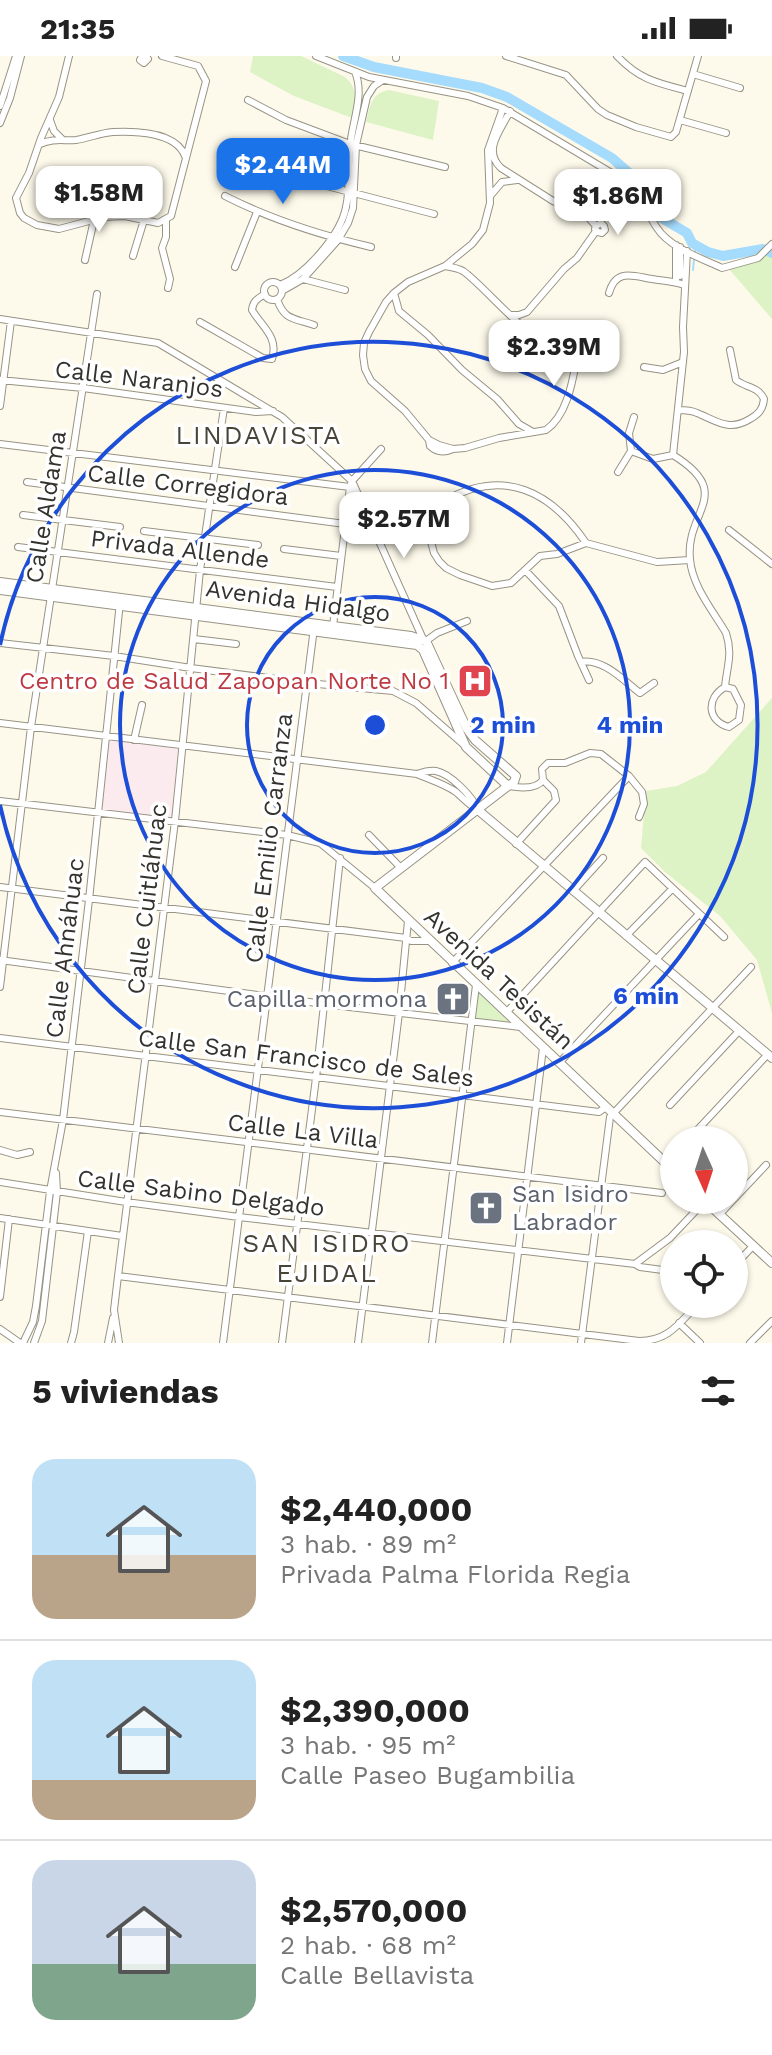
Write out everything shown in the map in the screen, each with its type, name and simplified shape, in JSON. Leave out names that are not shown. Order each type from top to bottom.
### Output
[{"type":"main road","name":"Avenida Hidalgo","points":[[0,582],[51,592],[425,641]]},
{"type":"main road","name":"Avenida Hidalgo","points":[[0,590],[51,592]]},
{"type":"main road","name":"Avenida Hidalgo","points":[[314,627],[333,626],[417,645],[423,650],[466,747],[508,786]]},
{"type":"main road","points":[[375,888],[514,782],[516,776],[475,740],[467,729],[425,641]]},
{"type":"main road","points":[[478,810],[770,1056]]},
{"type":"main road","name":"Avenida Tesistán","points":[[375,888],[660,1158]]},
{"type":"main road","points":[[719,1215],[772,1263]]},
{"type":"street","points":[[0,106],[17,56]]},
{"type":"street","points":[[1,118],[17,56]]},
{"type":"street","points":[[69,56],[50,120],[16,198],[24,218],[51,229],[115,216],[158,223],[171,216],[206,87],[204,75],[198,66],[162,56]]},
{"type":"street","points":[[316,56],[383,80],[468,96],[507,110],[630,184],[637,190],[660,233],[722,268],[758,258],[772,244]]},
{"type":"street","points":[[506,56],[566,75],[607,115],[666,137],[674,135],[680,120],[698,56]]},
{"type":"street","points":[[617,56],[630,70],[654,82],[688,91]]},
{"type":"street","points":[[314,325],[286,315],[277,299],[281,288],[301,277],[348,223],[353,208],[350,193],[359,91],[355,72]]},
{"type":"street","points":[[693,74],[740,88]]},
{"type":"street","points":[[353,145],[368,93],[383,80]]},
{"type":"street","points":[[359,91],[368,93]]},
{"type":"street","points":[[248,100],[286,120],[353,145],[445,167]]},
{"type":"street","points":[[507,110],[495,141],[494,162],[553,201],[587,216],[596,228],[577,258],[527,312],[511,315]]},
{"type":"street","points":[[445,266],[462,270],[525,330],[545,344],[575,358],[572,384],[561,413],[546,430],[437,451],[405,411],[371,381],[363,355],[364,343],[394,293],[408,282],[445,266],[465,251],[483,230],[491,195],[488,150],[507,110]]},
{"type":"street","points":[[50,120],[54,131],[62,139]]},
{"type":"street","points":[[680,120],[726,133]]},
{"type":"street","points":[[173,141],[183,138],[192,130]]},
{"type":"street","points":[[39,144],[50,140],[129,132],[173,141],[181,147],[185,156]]},
{"type":"street","points":[[237,148],[274,168],[350,193],[434,214]]},
{"type":"street","points":[[491,195],[502,182],[521,181]]},
{"type":"street","points":[[225,196],[257,212],[335,239],[371,247]]},
{"type":"street","points":[[235,267],[257,212]]},
{"type":"street","points":[[85,260],[94,220]]},
{"type":"street","points":[[133,256],[144,220]]},
{"type":"street","points":[[166,220],[166,237],[162,248],[170,279],[168,288]]},
{"type":"street","points":[[673,455],[683,362],[680,283],[686,250]]},
{"type":"street","points":[[680,283],[686,250]]},
{"type":"street","points":[[462,270],[465,251]]},
{"type":"street","points":[[609,293],[617,279],[631,274],[680,283]]},
{"type":"street","points":[[301,277],[345,290]]},
{"type":"street","points":[[277,299],[271,300],[264,288],[275,281],[281,288]]},
{"type":"street","points":[[394,293],[399,311],[497,399],[522,427],[535,432]]},
{"type":"street","name":"Calle Aldama","points":[[0,987],[42,648],[97,294]]},
{"type":"street","points":[[200,322],[263,358],[272,359],[271,334],[252,310],[256,299],[265,294]]},
{"type":"street","points":[[381,311],[399,311]]},
{"type":"street","points":[[525,330],[527,312]]},
{"type":"street","points":[[0,319],[158,343],[273,411],[357,492],[425,641],[467,621]]},
{"type":"street","points":[[0,406],[11,321]]},
{"type":"street","points":[[678,410],[698,413],[725,425],[743,423],[758,414],[764,399],[756,388],[736,380],[730,350]]},
{"type":"street","points":[[644,367],[663,370],[683,362]]},
{"type":"street","name":"Calle Naranjos","points":[[2,380],[264,413],[273,411]]},
{"type":"street","name":"Calle Cuitláhuac","points":[[119,1343],[114,1310],[122,1236],[165,909],[200,570],[224,408]]},
{"type":"street","points":[[509,437],[513,428],[512,417]]},
{"type":"street","points":[[618,472],[631,451],[629,433],[634,417]]},
{"type":"street","points":[[0,444],[351,484]]},
{"type":"street","points":[[333,626],[351,484],[381,449]]},
{"type":"street","points":[[631,451],[653,459],[673,455],[702,479],[705,501],[691,541],[690,560],[701,591],[729,640],[731,653],[725,687],[713,698],[711,710],[716,720],[729,727],[739,720],[741,705],[737,693],[725,687]]},
{"type":"street","name":"Calle Corregidora","points":[[27,482],[345,524]]},
{"type":"street","points":[[446,500],[473,488],[491,485],[527,490],[550,503],[586,543],[657,562],[690,560]]},
{"type":"street","points":[[23,515],[120,527]]},
{"type":"street","points":[[729,530],[772,564]]},
{"type":"street","points":[[144,531],[258,545]]},
{"type":"street","points":[[429,534],[439,561],[460,575],[492,586],[511,583],[540,556],[557,554],[586,543]]},
{"type":"street","name":"Privada Allende","points":[[18,547],[337,587]]},
{"type":"street","points":[[284,549],[341,556]]},
{"type":"street","points":[[525,570],[559,606],[589,680]]},
{"type":"street","name":"Calle Ahnáhuac","points":[[21,1343],[33,1322],[49,1225],[89,900],[120,601]]},
{"type":"street","name":"Calle Emilio Carranza","points":[[223,1343],[314,627]]},
{"type":"street","points":[[194,639],[236,644]]},
{"type":"street","points":[[0,643],[307,683],[393,691],[416,703],[466,747]]},
{"type":"street","points":[[581,662],[613,671],[640,693],[654,683]]},
{"type":"street","points":[[134,740],[142,705]]},
{"type":"street","points":[[0,723],[417,774],[440,783],[478,810]]},
{"type":"street","points":[[508,786],[537,786],[543,780],[544,765],[565,763],[595,752],[629,776],[642,792],[644,804],[639,817]]},
{"type":"street","points":[[516,776],[527,786]]},
{"type":"street","points":[[452,963],[629,776]]},
{"type":"street","points":[[516,844],[556,800],[554,791],[543,780]]},
{"type":"street","name":"Avenida Tesistán","points":[[0,801],[287,835],[320,843],[375,888]]},
{"type":"street","points":[[369,835],[401,868]]},
{"type":"street","points":[[282,1343],[340,858]]},
{"type":"street","points":[[573,891],[603,858]]},
{"type":"street","points":[[506,1013],[645,862],[724,937]]},
{"type":"street","points":[[0,887],[429,941]]},
{"type":"street","points":[[626,936],[672,889]]},
{"type":"street","points":[[559,1063],[699,914]]},
{"type":"street","points":[[358,1343],[408,921]]},
{"type":"street","points":[[2,960],[520,1027]]},
{"type":"street","points":[[581,1343],[610,1110],[751,967]]},
{"type":"street","points":[[432,1343],[476,985]]},
{"type":"street","points":[[670,1105],[739,1031]]},
{"type":"street","name":"Calle San Francisco de Sales","points":[[0,1038],[599,1112],[610,1110]]},
{"type":"street","points":[[507,1343],[543,1048]]},
{"type":"street","points":[[702,1126],[770,1056]]},
{"type":"street","name":"Calle La Villa","points":[[0,1112],[660,1193]]},
{"type":"street","points":[[0,1150],[17,1155],[30,1152]]},
{"type":"street","points":[[748,1185],[766,1165]]},
{"type":"street","name":"Calle Sabino Delgado","points":[[0,1182],[126,1202],[635,1264],[660,1270]]},
{"type":"street","points":[[635,1264],[670,1238],[693,1214]]},
{"type":"street","points":[[0,1218],[122,1236]]},
{"type":"street","points":[[0,1297],[9,1219]]},
{"type":"street","name":"Calle Ahnáhuac","points":[[34,1343],[42,1321],[49,1225]]},
{"type":"street","points":[[71,1343],[88,1231]]},
{"type":"street","points":[[748,1251],[753,1246]]},
{"type":"street","points":[[118,1276],[639,1341],[657,1340],[669,1334],[684,1318]]},
{"type":"street","points":[[108,1343],[114,1310]]},
{"type":"street","points":[[750,1343],[772,1321]]},
{"type":"street","points":[[679,1323],[700,1343]]},
{"type":"street","points":[[0,1329],[21,1343]]},
{"type":"shaded area","points":[[108,739],[178,749],[172,817],[101,809]]},
{"type":"green space","points":[[253,56],[301,56],[345,77],[354,91],[352,118],[294,96],[250,72]]},
{"type":"green space","points":[[389,90],[439,101],[433,140],[366,122],[375,97]]},
{"type":"green space","points":[[772,245],[772,319],[729,269],[759,258]]},
{"type":"green space","points":[[772,698],[772,1013],[757,960],[720,916],[665,872],[641,848],[646,791],[677,786],[706,772]]},
{"type":"green space","points":[[477,990],[511,1024],[473,1020]]},
{"type":"waterway","points":[[343,56],[374,67],[482,88],[507,97],[612,158],[645,187],[644,193],[660,217],[687,233],[692,243],[723,256],[763,249],[772,253]]},
{"type":"waterway","points":[[695,253],[696,245]]},
{"type":"waterway","points":[[693,270],[694,259]]},
{"type":"place","name":"Centro de Salud Zapopan Norte No 1","points":[[475,681]]},
{"type":"place","name":"Capilla mormona","points":[[453,999]]},
{"type":"place","name":"San Isidro Labrador","points":[[486,1208]]},
{"type":"district","name":"LINDAVISTA","points":[[259,435]]},
{"type":"district","name":"SAN ISIDRO EJIDAL","points":[[327,1258]]}]
